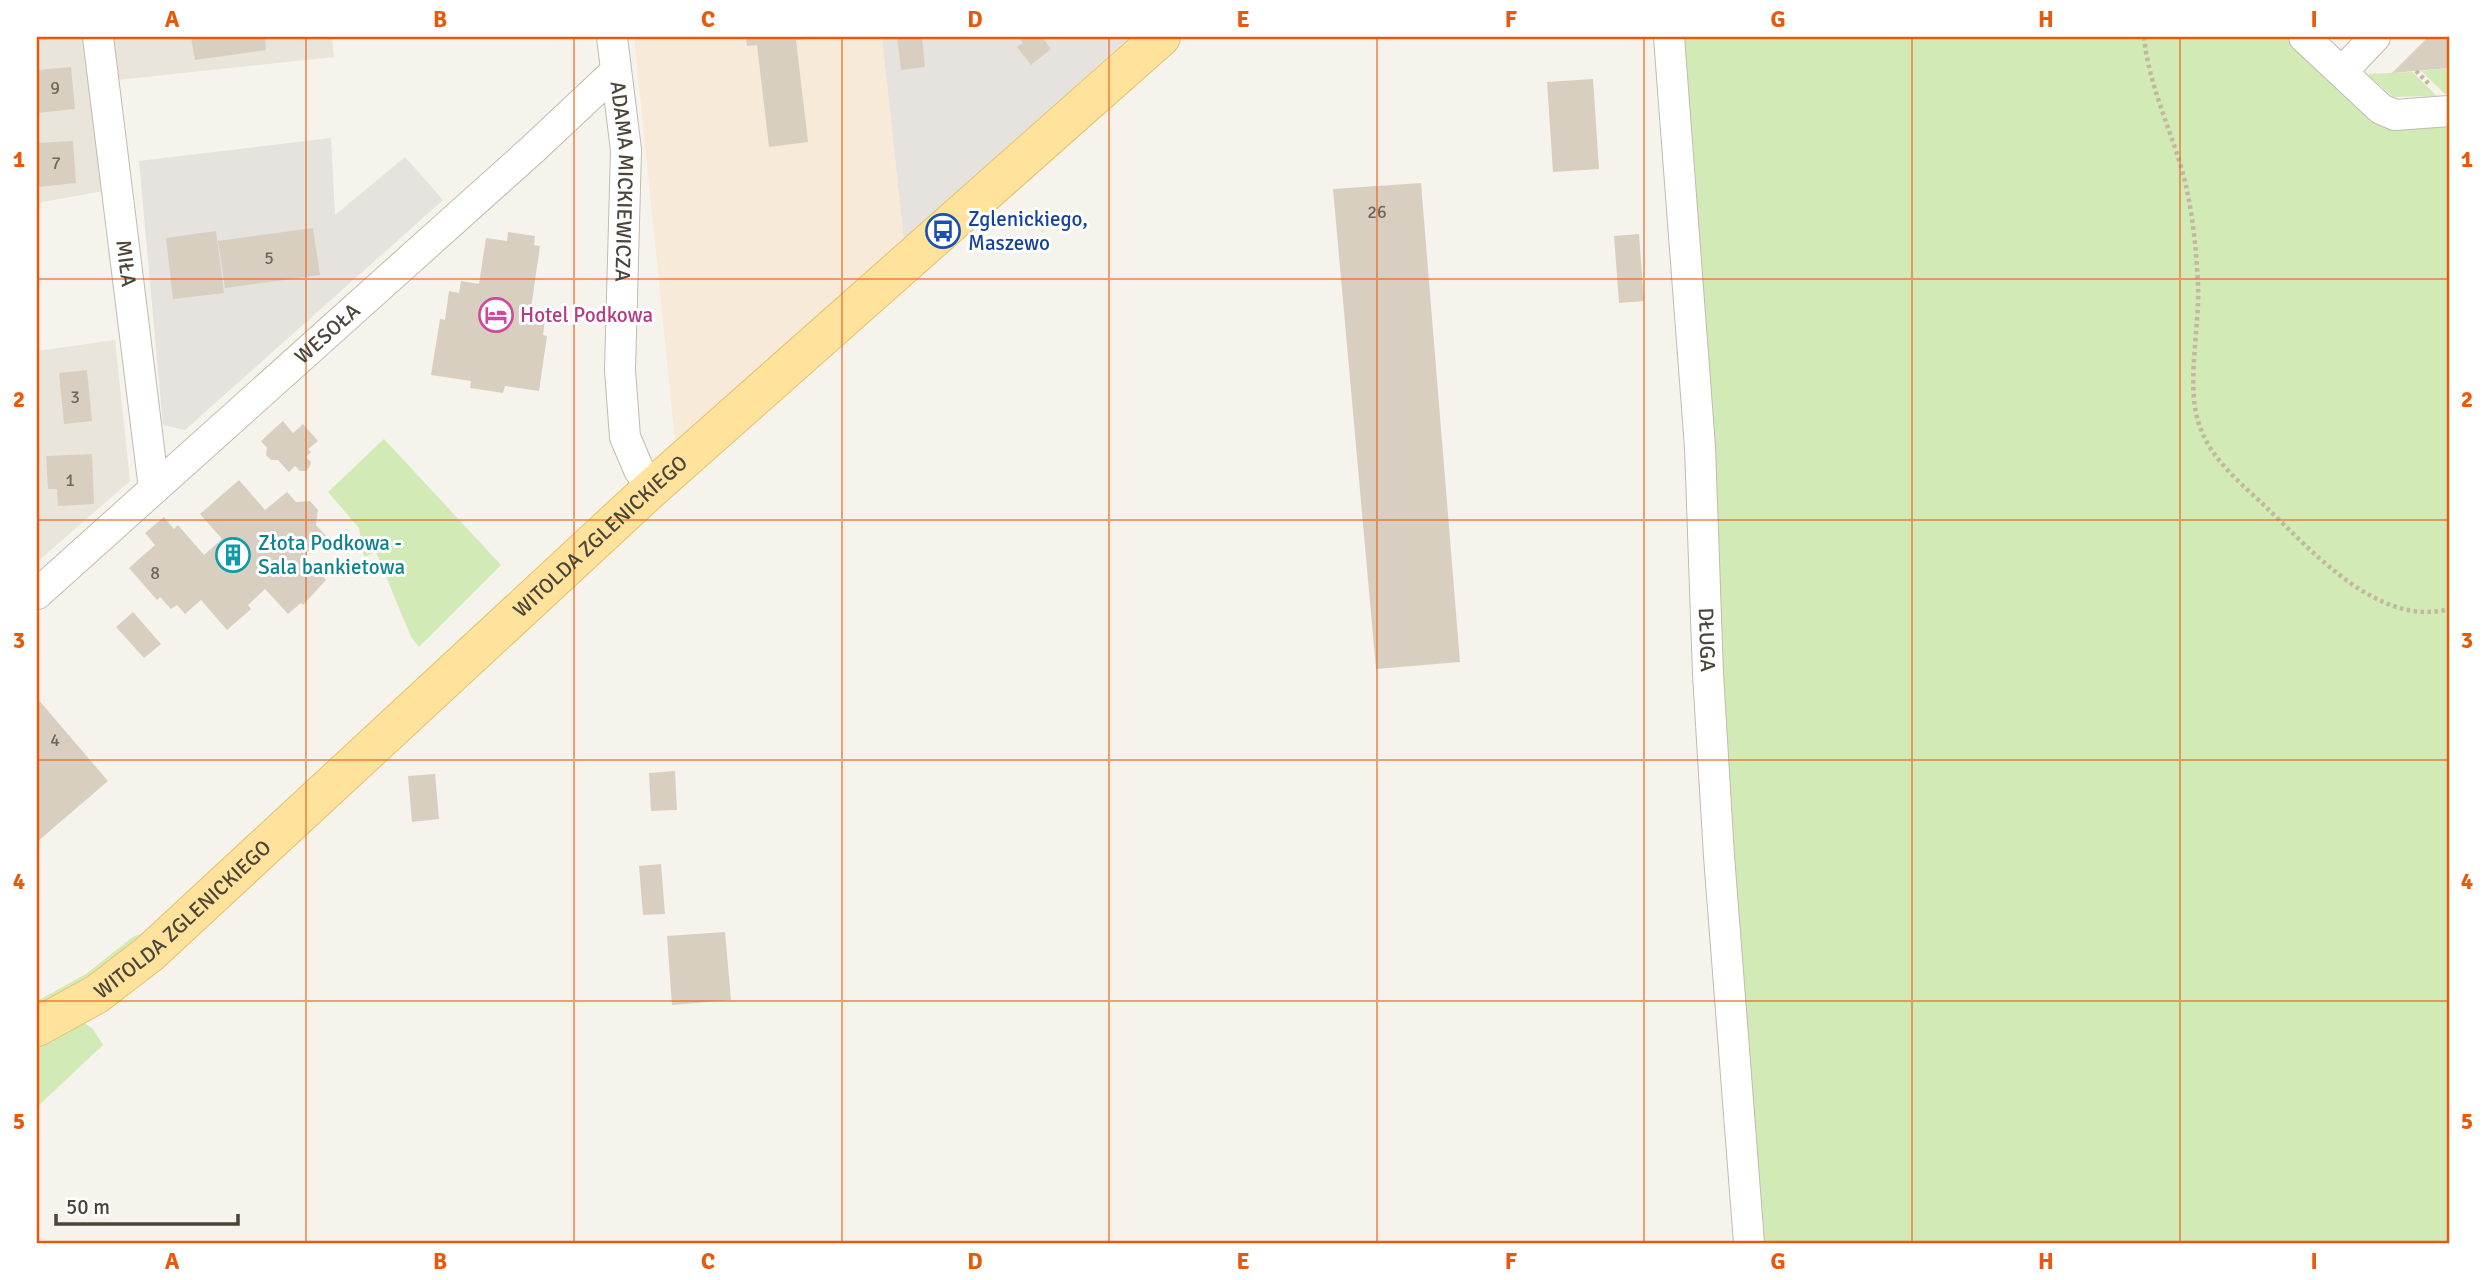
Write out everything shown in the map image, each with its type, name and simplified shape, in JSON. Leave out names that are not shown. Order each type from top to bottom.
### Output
[{"type":"main road","name":"WITOLDA ZGLENICKIEGO","points":[[37,1027],[97,994],[149,954],[652,488],[1161,37]]},
{"type":"street","name":"MIŁA","points":[[98,37],[155,489]]},
{"type":"street","name":"ADAMA MICKIEWICZA","points":[[612,37],[626,150],[620,370],[625,437],[639,470],[652,488]]},
{"type":"street","name":"DŁUGA","points":[[1669,37],[1700,447],[1718,856],[1749,1243]]},
{"type":"street","points":[[2304,37],[2381,109],[2395,116],[2449,111]]},
{"type":"street","points":[[2342,72],[2375,37]]},
{"type":"street","name":"WESOŁA","points":[[37,594],[533,149],[615,72]]},
{"type":"path","points":[[2144,37],[2146,58],[2156,96],[2177,154],[2191,217],[2198,288],[2194,398],[2199,425],[2208,447],[2224,467],[2301,540],[2336,573],[2355,586],[2379,599],[2406,608],[2423,612],[2449,609]]},
{"type":"shaded area","points":[[37,37],[332,37],[334,57],[117,80],[132,186],[37,203]]},
{"type":"shaded area","points":[[634,37],[882,37],[904,241],[675,440]]},
{"type":"shaded area","points":[[882,37],[1130,37],[904,241]]},
{"type":"shaded area","points":[[331,138],[335,215],[405,157],[443,200],[185,430],[163,425],[139,161]]},
{"type":"shaded area","points":[[115,340],[130,481],[37,562],[37,351]]},
{"type":"green space","points":[[1679,37],[2285,37],[2373,121],[2401,128],[2449,124],[2449,1243],[1763,1243],[1759,1234]]},
{"type":"green space","points":[[2449,68],[2449,94],[2445,94],[2421,71]]},
{"type":"green space","points":[[2412,72],[2437,96],[2393,97],[2367,74]]},
{"type":"green space","points":[[384,439],[501,565],[419,647],[411,637],[376,552],[364,557],[359,528],[328,492]]},
{"type":"green space","points":[[153,931],[122,958],[37,1012],[37,1001],[86,974],[134,936]]},
{"type":"green space","points":[[84,1023],[93,1029],[103,1045],[37,1107],[37,1043]]},
{"type":"building","points":[[191,37],[265,37],[266,50],[195,60]]},
{"type":"building","points":[[746,37],[810,37],[796,40],[808,142],[769,147],[757,45],[747,46]]},
{"type":"building","points":[[897,37],[922,37],[925,67],[901,70]]},
{"type":"building","points":[[1018,37],[1042,37],[1051,49],[1031,65],[1017,47],[1023,43]]},
{"type":"building","points":[[2428,37],[2449,37],[2449,68],[2392,73]]},
{"type":"building","points":[[71,67],[75,109],[37,113],[37,70]]},
{"type":"building","points":[[1593,79],[1599,169],[1553,172],[1547,82]]},
{"type":"building","points":[[73,141],[76,183],[37,187],[37,143]]},
{"type":"building","points":[[1421,183],[1460,662],[1376,669],[1333,189]]},
{"type":"building","points":[[313,228],[320,275],[225,288],[218,241]]},
{"type":"building","points":[[216,231],[224,293],[173,299],[166,238]]},
{"type":"building","name":"Hotel Podkowa","points":[[508,232],[535,236],[534,245],[540,246],[531,308],[546,310],[543,335],[547,336],[539,391],[505,386],[503,393],[470,388],[471,381],[431,375],[440,319],[445,320],[449,291],[459,293],[461,281],[479,284],[486,238],[507,241]]},
{"type":"building","points":[[1639,234],[1644,301],[1619,303],[1614,236]]},
{"type":"building","points":[[87,370],[92,421],[64,424],[59,373]]},
{"type":"building","points":[[283,421],[293,433],[303,424],[318,441],[308,449],[311,452],[306,457],[311,462],[306,471],[300,471],[295,466],[289,472],[278,460],[271,460],[266,455],[267,448],[261,441]]},
{"type":"building","points":[[92,454],[94,504],[58,506],[57,489],[48,489],[46,456]]},
{"type":"building","name":"Złota Podkowa - Sala bankietowa","points":[[239,480],[265,510],[287,492],[296,502],[310,501],[318,510],[316,525],[326,536],[304,555],[326,580],[303,605],[301,603],[288,614],[265,589],[248,605],[251,609],[227,630],[201,600],[185,614],[177,605],[171,609],[160,597],[157,600],[129,568],[155,545],[145,533],[164,517],[174,529],[178,525],[204,555],[222,539],[200,514]]},
{"type":"building","points":[[133,612],[161,644],[144,658],[116,627]]},
{"type":"building","points":[[37,698],[108,781],[37,842],[38,784]]},
{"type":"building","points":[[675,771],[677,810],[651,811],[649,773]]},
{"type":"building","points":[[435,774],[439,819],[412,822],[408,776]]},
{"type":"building","points":[[661,864],[665,914],[643,915],[639,866]]},
{"type":"building","points":[[725,932],[731,1000],[672,1005],[667,936]]},
{"type":"place","name":"Zglenickiego, Maszewo","points":[[943,231]]},
{"type":"place","name":"Hotel Podkowa","points":[[496,315]]},
{"type":"place","name":"Złota Podkowa - Sala bankietowa","points":[[233,555]]}]
